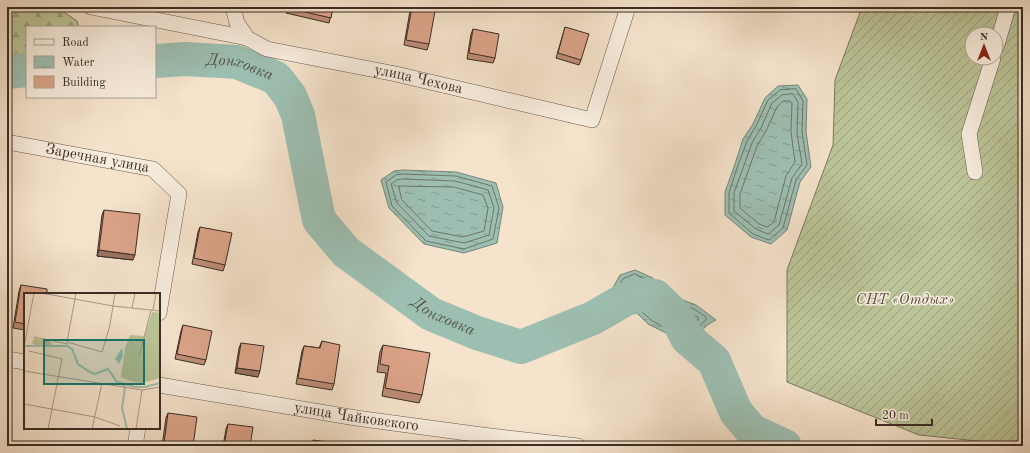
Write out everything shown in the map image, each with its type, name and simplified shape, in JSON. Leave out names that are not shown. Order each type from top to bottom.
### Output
[{"type":"street","name":"улица Чехова","points":[[91,7],[247,38],[268,49],[396,74],[592,120],[628,7]]},
{"type":"street","points":[[233,7],[237,23],[247,38]]},
{"type":"street","points":[[1002,26],[1008,7]]},
{"type":"street","points":[[975,172],[969,134],[990,66]]},
{"type":"street","name":"Заречная улица","points":[[7,142],[153,169],[179,194],[160,307]]},
{"type":"street","points":[[7,359],[24,362]]},
{"type":"street","name":"улица Чайковского","points":[[160,385],[356,418],[578,446]]},
{"type":"street","points":[[135,446],[138,429]]},
{"type":"green space","points":[[7,7],[41,7],[61,10],[77,21],[79,26],[26,26],[26,61],[7,62]]},
{"type":"green space","name":"СНТ «Отдых»","points":[[862,7],[1023,7],[1023,438],[1007,444],[919,435],[787,382],[787,270],[833,145],[835,80]]},
{"type":"water","points":[[798,85],[807,99],[806,132],[811,167],[800,182],[787,230],[771,244],[751,237],[725,215],[725,192],[743,139],[753,124],[765,98],[778,86]]},
{"type":"water","points":[[394,171],[456,172],[496,183],[503,207],[497,243],[464,253],[424,244],[389,208],[381,180]]},
{"type":"water","points":[[635,270],[653,278],[662,288],[675,297],[696,305],[716,320],[702,331],[701,350],[689,350],[670,335],[648,324],[638,314],[628,310],[609,313],[605,311],[609,295],[620,275]]},
{"type":"building","points":[[288,7],[333,7],[331,18]]},
{"type":"building","points":[[412,7],[435,11],[429,44],[406,40]]},
{"type":"building","points":[[565,27],[589,34],[581,60],[558,53]]},
{"type":"building","points":[[473,29],[499,34],[495,58],[469,53]]},
{"type":"building","points":[[104,210],[140,214],[135,255],[99,250]]},
{"type":"building","points":[[200,227],[232,233],[225,265],[194,258]]},
{"type":"building","points":[[21,285],[47,289],[47,293],[24,293],[24,324],[15,322]]},
{"type":"building","points":[[183,325],[212,331],[206,360],[177,354]]},
{"type":"building","points":[[322,341],[340,345],[334,384],[298,378],[304,346],[320,348]]},
{"type":"building","points":[[241,343],[264,346],[260,371],[237,368]]},
{"type":"building","points":[[383,345],[430,353],[422,395],[385,388],[389,366],[380,364]]},
{"type":"building","points":[[168,413],[197,417],[193,446],[164,443]]},
{"type":"building","points":[[228,424],[253,427],[250,446],[224,446]]},
{"type":"building","points":[[313,440],[336,443],[335,446],[312,446]]},
{"type":"waterway","name":"Донховка","points":[[156,61],[185,59],[237,62],[276,78],[290,96],[298,115],[319,220],[346,252],[431,314],[477,333],[521,347],[593,318],[626,299],[641,295],[655,296],[676,316],[687,338],[714,361],[736,412],[752,431],[785,446]]},
{"type":"waterway","name":"Донховка","points":[[7,72],[26,70]]}]
